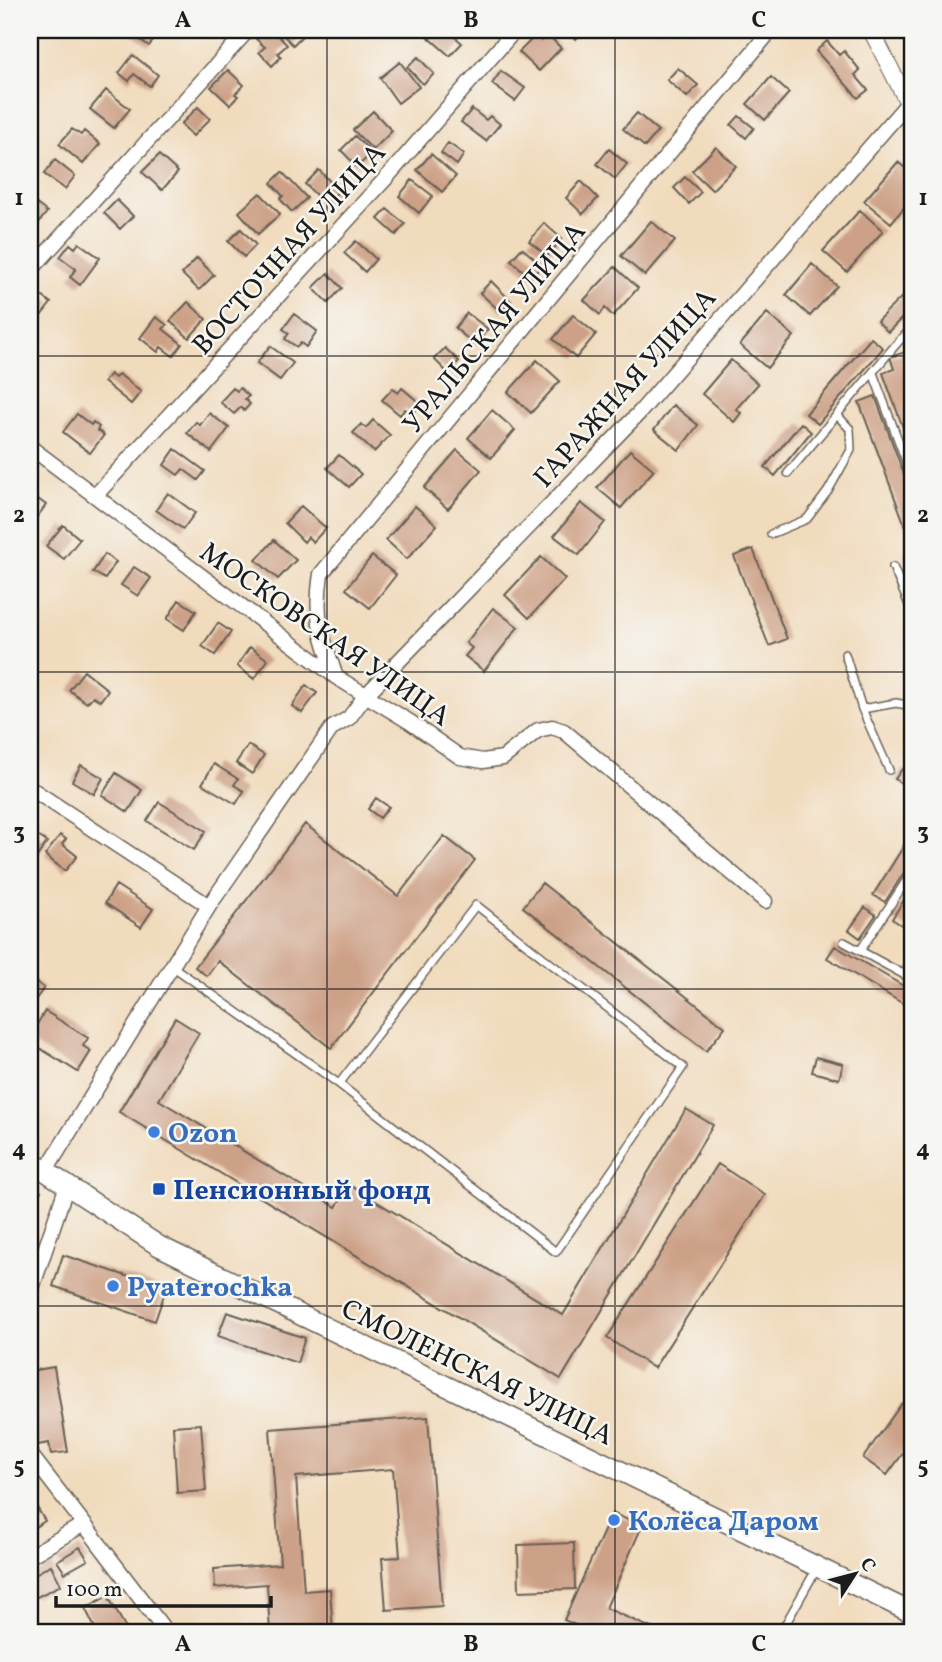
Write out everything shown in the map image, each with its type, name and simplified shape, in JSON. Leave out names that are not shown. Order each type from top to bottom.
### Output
[{"type":"main road","name":"СМОЛЕНСКАЯ УЛИЦА","points":[[38,1166],[159,1246],[912,1614]]},
{"type":"street","points":[[30,271],[248,30]]},
{"type":"street","name":"ВОСТОЧНАЯ УЛИЦА","points":[[94,496],[388,176],[514,30]]},
{"type":"street","name":"УРАЛЬСКАЯ УЛИЦА","points":[[336,677],[320,629],[317,602],[321,575],[771,30]]},
{"type":"street","points":[[871,30],[910,107]]},
{"type":"street","name":"ГАРАЖНАЯ УЛИЦА","points":[[38,1166],[209,906],[332,729],[349,718],[366,695],[640,412],[910,107]]},
{"type":"street","name":"МОСКОВСКАЯ УЛИЦА","points":[[30,447],[336,677],[460,757],[483,761],[503,758],[538,730],[552,727],[564,731],[765,901]]},
{"type":"street","points":[[30,789],[209,906]]},
{"type":"street","points":[[31,1286],[67,1185]]},
{"type":"street","points":[[30,1454],[166,1632]]},
{"type":"street","points":[[30,1556],[84,1524]]},
{"type":"lane","points":[[788,473],[912,328]]},
{"type":"lane","points":[[906,335],[912,352]]},
{"type":"lane","points":[[873,373],[912,477]]},
{"type":"lane","points":[[771,534],[807,519],[828,491],[851,450],[850,429],[838,416]]},
{"type":"lane","points":[[893,567],[912,612]]},
{"type":"lane","points":[[845,654],[862,709],[888,770]]},
{"type":"lane","points":[[862,709],[896,703],[912,706]]},
{"type":"lane","points":[[860,951],[912,872]]},
{"type":"lane","points":[[172,966],[339,1084],[556,1252],[683,1067],[476,905],[339,1084]]},
{"type":"lane","points":[[844,942],[912,979]]},
{"type":"lane","points":[[904,974],[912,960]]},
{"type":"lane","points":[[781,1632],[817,1567]]},
{"type":"building","points":[[133,30],[161,30],[149,46],[130,33]]},
{"type":"building","points":[[266,30],[273,30],[287,45],[278,53],[281,57],[272,66],[259,52],[265,47],[256,39]]},
{"type":"building","points":[[278,30],[308,30],[293,45]]},
{"type":"building","points":[[431,30],[447,30],[462,43],[450,56],[426,35]]},
{"type":"building","points":[[565,30],[584,30],[576,39]]},
{"type":"building","points":[[536,35],[542,41],[548,35],[561,48],[539,71],[519,52]]},
{"type":"building","points":[[827,41],[839,55],[844,51],[860,70],[855,75],[868,90],[858,98],[816,51]]},
{"type":"building","points":[[133,55],[158,75],[150,86],[134,74],[129,81],[119,73]]},
{"type":"building","points":[[418,57],[434,74],[423,84],[407,67]]},
{"type":"building","points":[[400,62],[419,87],[398,103],[380,78]]},
{"type":"building","points":[[678,68],[698,85],[687,97],[667,80]]},
{"type":"building","points":[[228,70],[244,85],[235,94],[238,96],[230,105],[211,87]]},
{"type":"building","points":[[501,71],[525,88],[515,101],[492,84]]},
{"type":"building","points":[[771,77],[789,93],[765,120],[747,104]]},
{"type":"building","points":[[106,90],[130,109],[114,128],[90,109]]},
{"type":"building","points":[[198,107],[210,119],[193,136],[181,124]]},
{"type":"building","points":[[472,109],[486,120],[490,116],[500,124],[486,141],[461,122]]},
{"type":"building","points":[[373,111],[392,131],[373,150],[353,130]]},
{"type":"building","points":[[637,113],[658,131],[645,147],[623,129]]},
{"type":"building","points":[[739,116],[754,128],[746,138],[731,125]]},
{"type":"building","points":[[72,129],[81,135],[84,131],[100,144],[83,164],[59,144]]},
{"type":"building","points":[[355,136],[372,153],[357,167],[341,150]]},
{"type":"building","points":[[448,143],[464,154],[457,165],[441,153]]},
{"type":"building","points":[[716,147],[736,166],[712,190],[692,171]]},
{"type":"building","points":[[609,149],[627,164],[615,179],[597,164]]},
{"type":"building","points":[[431,154],[456,176],[442,192],[417,170]]},
{"type":"building","points":[[159,155],[178,172],[162,190],[142,172]]},
{"type":"building","points":[[55,160],[75,176],[65,189],[44,174]]},
{"type":"building","points":[[898,162],[912,174],[912,198],[891,223],[864,201]]},
{"type":"building","points":[[319,170],[339,191],[325,204],[305,184]]},
{"type":"building","points":[[282,172],[307,198],[292,212],[271,183]]},
{"type":"building","points":[[685,177],[701,192],[689,204],[674,188]]},
{"type":"building","points":[[412,180],[433,196],[419,213],[399,196]]},
{"type":"building","points":[[581,181],[598,198],[583,214],[566,198]]},
{"type":"building","points":[[260,193],[280,214],[258,234],[239,212]]},
{"type":"building","points":[[30,199],[47,212],[30,234]]},
{"type":"building","points":[[117,200],[133,216],[120,229],[104,213]]},
{"type":"building","points":[[387,209],[405,224],[396,235],[378,219]]},
{"type":"building","points":[[860,210],[883,231],[847,272],[823,251]]},
{"type":"building","points":[[651,221],[675,241],[645,276],[621,256]]},
{"type":"building","points":[[544,223],[562,239],[547,256],[529,241]]},
{"type":"building","points":[[241,229],[256,245],[244,257],[228,241]]},
{"type":"building","points":[[356,241],[376,259],[365,272],[344,253]]},
{"type":"building","points":[[79,243],[100,258],[80,285],[70,277],[76,269],[60,257],[70,244],[75,248]]},
{"type":"building","points":[[522,248],[542,265],[531,278],[511,260]]},
{"type":"building","points":[[197,258],[214,275],[199,290],[182,274]]},
{"type":"building","points":[[812,264],[837,286],[810,316],[786,295]]},
{"type":"building","points":[[615,267],[638,288],[613,316],[605,308],[600,315],[584,300]]},
{"type":"building","points":[[328,273],[342,288],[328,303],[313,288]]},
{"type":"building","points":[[491,281],[511,301],[501,312],[480,293]]},
{"type":"building","points":[[912,287],[912,308],[888,332],[877,321]]},
{"type":"building","points":[[34,290],[51,303],[37,321],[30,315],[30,295]]},
{"type":"building","points":[[188,302],[206,319],[189,338],[170,321]]},
{"type":"building","points":[[467,313],[488,329],[475,345],[455,328]]},
{"type":"building","points":[[767,313],[794,336],[767,368],[740,345]]},
{"type":"building","points":[[294,314],[317,331],[306,347],[301,343],[297,347],[285,339],[289,333],[283,329]]},
{"type":"building","points":[[573,315],[596,334],[576,358],[553,339]]},
{"type":"building","points":[[156,317],[167,325],[163,329],[182,344],[173,356],[161,347],[158,352],[140,338]]},
{"type":"building","points":[[871,338],[883,348],[818,424],[806,414]]},
{"type":"building","points":[[270,346],[293,363],[280,380],[257,363]]},
{"type":"building","points":[[445,348],[459,361],[448,373],[434,359]]},
{"type":"building","points":[[906,352],[912,368],[912,452],[883,373],[894,369],[890,357]]},
{"type":"building","points":[[537,360],[560,381],[531,413],[508,392]]},
{"type":"building","points":[[731,360],[758,384],[736,409],[741,413],[734,422],[702,394]]},
{"type":"building","points":[[110,374],[115,378],[119,374],[141,392],[131,404],[104,382]]},
{"type":"building","points":[[233,388],[237,391],[240,388],[249,396],[245,399],[250,404],[244,411],[241,407],[234,414],[220,402]]},
{"type":"building","points":[[393,388],[398,393],[402,388],[421,404],[412,414],[405,409],[400,415],[382,400]]},
{"type":"building","points":[[875,396],[912,496],[912,544],[859,402]]},
{"type":"building","points":[[673,405],[698,425],[679,450],[654,430]]},
{"type":"building","points":[[492,410],[515,430],[491,458],[468,438]]},
{"type":"building","points":[[209,413],[229,428],[211,452],[187,433],[196,422],[200,425]]},
{"type":"building","points":[[77,414],[91,425],[93,422],[99,427],[97,430],[104,435],[90,453],[63,432]]},
{"type":"building","points":[[373,420],[390,435],[374,452],[353,433],[361,424],[366,428]]},
{"type":"building","points":[[801,423],[811,432],[775,476],[765,467]]},
{"type":"building","points":[[175,449],[205,471],[198,480],[183,469],[178,475],[164,465]]},
{"type":"building","points":[[457,450],[481,470],[448,509],[424,488]]},
{"type":"building","points":[[630,450],[654,470],[621,508],[597,488]]},
{"type":"building","points":[[339,455],[361,474],[349,487],[327,468]]},
{"type":"building","points":[[168,493],[195,513],[183,529],[156,510]]},
{"type":"building","points":[[38,499],[46,505],[34,521],[30,518],[30,510]]},
{"type":"building","points":[[581,503],[605,522],[579,555],[554,536]]},
{"type":"building","points":[[301,506],[326,528],[313,542],[308,537],[304,542],[285,523]]},
{"type":"building","points":[[415,506],[437,525],[407,559],[386,540]]},
{"type":"building","points":[[63,525],[80,539],[64,559],[46,546]]},
{"type":"building","points":[[274,540],[296,560],[278,579],[256,560]]},
{"type":"building","points":[[753,549],[787,639],[769,646],[734,556]]},
{"type":"building","points":[[105,554],[116,562],[105,579],[93,572]]},
{"type":"building","points":[[912,554],[912,578],[904,557]]},
{"type":"building","points":[[372,556],[396,575],[370,608],[346,589]]},
{"type":"building","points":[[541,557],[565,579],[529,618],[505,595]]},
{"type":"building","points":[[134,567],[151,578],[138,596],[121,585]]},
{"type":"building","points":[[179,600],[196,611],[184,630],[167,619]]},
{"type":"building","points":[[493,608],[518,627],[484,671],[465,656],[472,648],[466,643]]},
{"type":"building","points":[[218,623],[231,632],[215,655],[202,646]]},
{"type":"building","points":[[250,647],[268,660],[254,679],[237,666]]},
{"type":"building","points":[[84,671],[108,690],[100,701],[93,696],[87,703],[69,690]]},
{"type":"building","points":[[306,685],[317,693],[302,713],[292,706]]},
{"type":"building","points":[[248,745],[264,755],[252,774],[236,763]]},
{"type":"building","points":[[214,764],[238,779],[234,785],[244,791],[236,804],[202,784]]},
{"type":"building","points":[[81,765],[103,778],[94,794],[72,781]]},
{"type":"building","points":[[902,769],[912,777],[907,787],[895,779]]},
{"type":"building","points":[[116,773],[142,790],[128,812],[102,795]]},
{"type":"building","points":[[376,798],[389,807],[380,818],[368,809]]},
{"type":"building","points":[[159,802],[206,831],[194,850],[147,821]]},
{"type":"building","points":[[305,824],[398,896],[444,836],[475,860],[331,1048],[218,961],[207,976],[195,967]]},
{"type":"building","points":[[32,827],[37,831],[35,834],[47,842],[34,861],[30,858]]},
{"type":"building","points":[[912,833],[912,860],[885,902],[873,895]]},
{"type":"building","points":[[60,835],[66,839],[62,844],[77,856],[65,871],[45,855]]},
{"type":"building","points":[[542,883],[725,1027],[706,1051],[523,907]]},
{"type":"building","points":[[116,885],[153,909],[141,927],[105,903]]},
{"type":"building","points":[[912,887],[912,932],[892,919]]},
{"type":"building","points":[[865,907],[876,915],[860,938],[849,930]]},
{"type":"building","points":[[835,946],[912,991],[912,1009],[827,958]]},
{"type":"building","points":[[35,981],[44,988],[30,1007],[30,988]]},
{"type":"building","points":[[45,1011],[88,1038],[83,1046],[91,1051],[78,1072],[30,1042],[30,1036]]},
{"type":"building","points":[[175,1018],[199,1033],[159,1100],[336,1207],[349,1185],[563,1315],[686,1109],[713,1125],[561,1379],[119,1112]]},
{"type":"building","points":[[816,1057],[843,1064],[839,1079],[812,1072]]},
{"type":"building","points":[[718,1164],[765,1195],[654,1368],[607,1338]]},
{"type":"building","points":[[30,1183],[41,1191],[30,1208]]},
{"type":"building","points":[[63,1255],[166,1289],[155,1321],[53,1286]]},
{"type":"building","points":[[227,1312],[305,1338],[297,1363],[218,1336]]},
{"type":"building","points":[[54,1367],[68,1452],[51,1454],[49,1443],[32,1446],[30,1371]]},
{"type":"building","points":[[902,1403],[912,1411],[912,1441],[887,1475],[863,1458]]},
{"type":"building","points":[[428,1417],[442,1606],[386,1610],[382,1558],[400,1557],[393,1469],[296,1477],[304,1591],[330,1589],[333,1632],[270,1632],[267,1584],[215,1588],[214,1569],[280,1564],[270,1429]]},
{"type":"building","points":[[201,1424],[206,1491],[177,1493],[173,1426]]},
{"type":"building","points":[[30,1496],[45,1521],[30,1530]]},
{"type":"building","points":[[612,1513],[642,1526],[606,1608],[660,1632],[591,1632],[564,1620]]},
{"type":"building","points":[[574,1543],[575,1589],[519,1591],[518,1545]]},
{"type":"building","points":[[80,1547],[88,1560],[65,1573],[57,1561]]},
{"type":"building","points":[[51,1565],[61,1585],[35,1598],[30,1588],[30,1577]]},
{"type":"building","points":[[108,1596],[128,1632],[97,1632],[85,1608]]},
{"type":"place","name":"Ozon","points":[[154,1132]]},
{"type":"place","name":"Пенсионный фонд","points":[[159,1189]]},
{"type":"place","name":"Pyaterochka","points":[[113,1286]]},
{"type":"place","name":"Колёса Даром","points":[[614,1520]]}]
